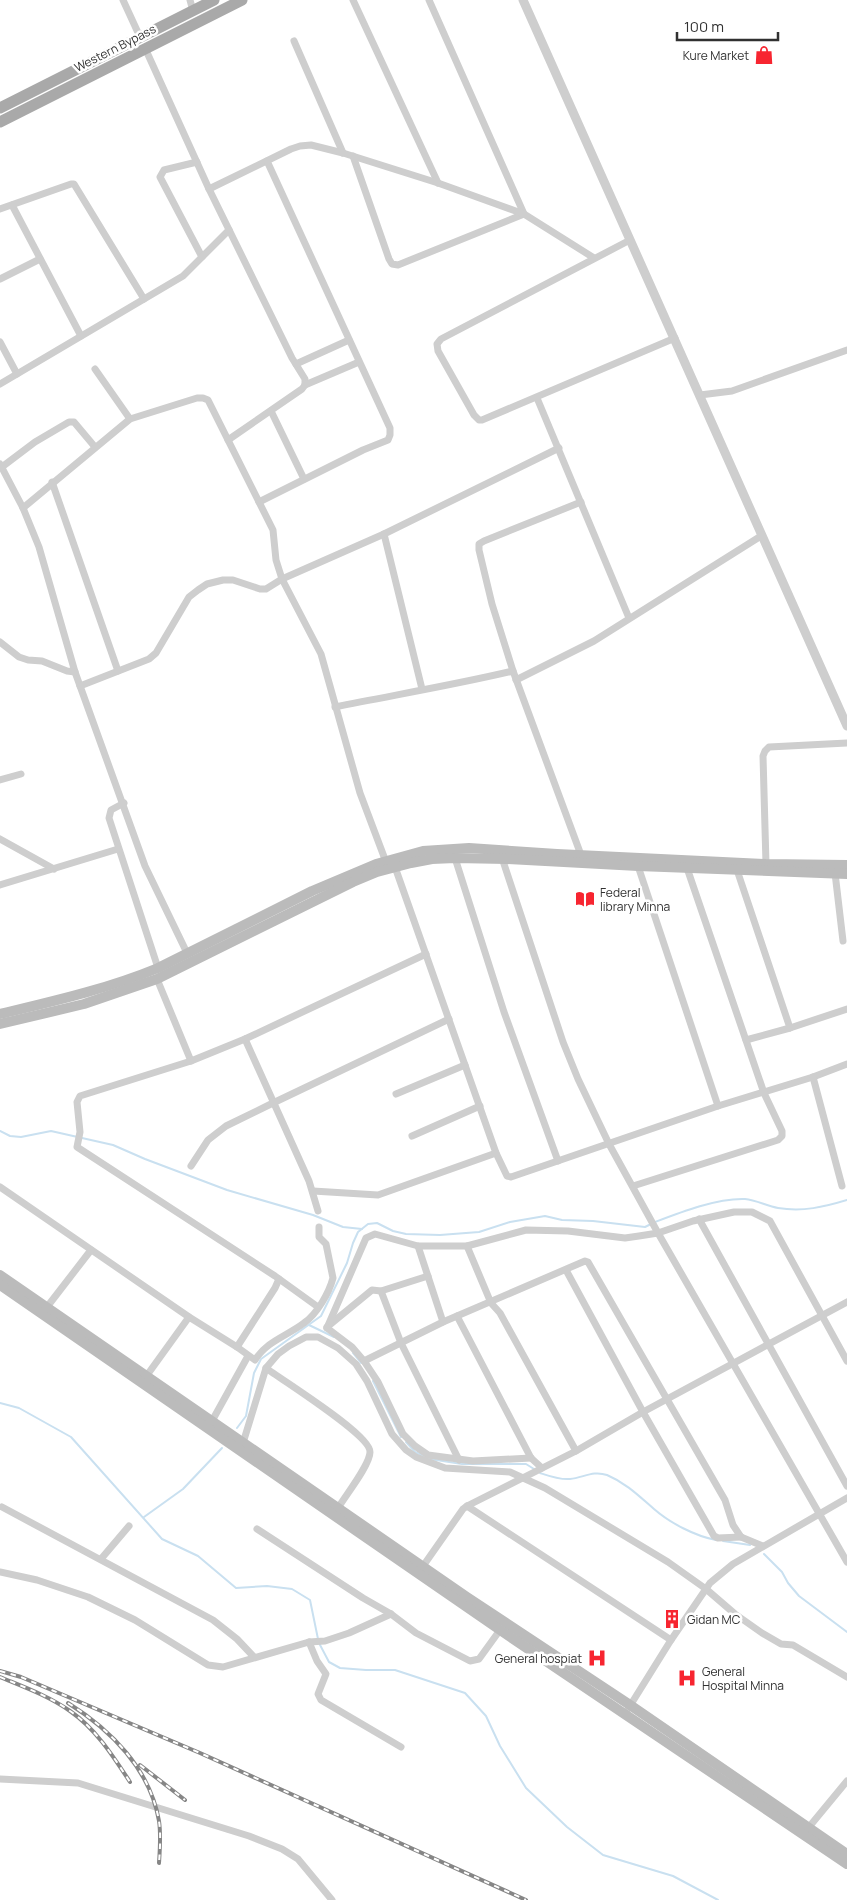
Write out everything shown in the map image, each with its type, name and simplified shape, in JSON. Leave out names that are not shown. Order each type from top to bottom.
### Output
[{"type":"main road","name":"Western Bypass","points":[[0,108],[140,37],[191,5],[214,0]]},
{"type":"main road","name":"Western Bypass","points":[[0,122],[242,0]]},
{"type":"main road","points":[[47,84],[52,96]]},
{"type":"main road","points":[[0,1024],[84,1004],[157,979],[353,882],[423,850],[469,848],[766,864],[847,865]]},
{"type":"main road","points":[[0,1014],[112,985],[158,968],[312,891],[391,864],[432,859],[502,858],[638,866],[847,874]]},
{"type":"main road","points":[[0,1275],[47,1307],[144,1379],[212,1421],[338,1508],[500,1630],[627,1709],[847,1864]]},
{"type":"main road","points":[[0,1284],[144,1379],[627,1709],[809,1827],[847,1854]]},
{"type":"street","points":[[123,0],[140,37]]},
{"type":"street","points":[[353,0],[438,183]]},
{"type":"street","points":[[429,0],[524,214]]},
{"type":"street","points":[[523,0],[847,726]]},
{"type":"street","points":[[294,41],[343,153]]},
{"type":"street","points":[[145,48],[209,189],[304,379],[305,385]]},
{"type":"street","points":[[209,189],[300,146],[311,145],[343,153],[438,183],[524,214],[594,258]]},
{"type":"street","points":[[353,156],[371,211],[392,264],[398,265],[524,214]]},
{"type":"street","points":[[259,502],[388,440],[390,435],[390,428],[267,161]]},
{"type":"street","points":[[197,162],[164,170],[160,177],[202,257]]},
{"type":"street","points":[[0,209],[74,184],[144,299]]},
{"type":"street","points":[[12,205],[81,336]]},
{"type":"street","points":[[0,384],[182,276],[229,230]]},
{"type":"street","points":[[630,240],[441,339],[437,344],[438,351],[474,415],[479,420],[486,420],[675,338]]},
{"type":"street","points":[[0,278],[40,259]]},
{"type":"street","points":[[296,364],[349,340]]},
{"type":"street","points":[[0,342],[17,374]]},
{"type":"street","points":[[700,395],[732,391],[847,350]]},
{"type":"street","points":[[228,440],[305,385],[359,362]]},
{"type":"street","points":[[95,369],[130,419]]},
{"type":"street","points":[[23,508],[130,419],[203,398],[208,400],[272,530],[276,560],[282,579],[320,654],[360,793],[391,864],[426,954],[505,1174],[510,1177],[718,1106],[813,1077],[847,1064]]},
{"type":"street","points":[[537,398],[629,618]]},
{"type":"street","points":[[271,411],[304,479]]},
{"type":"street","points":[[95,447],[72,422],[35,442],[1,466],[23,508],[39,547],[74,672],[124,803],[150,878],[187,953]]},
{"type":"street","points":[[80,686],[149,659],[156,653],[189,597],[207,584],[222,580],[233,580],[260,589],[266,588],[282,579],[384,534],[559,448]]},
{"type":"street","points":[[52,482],[118,671]]},
{"type":"street","points":[[580,502],[484,541],[479,544],[479,550],[492,604],[516,680],[581,855]]},
{"type":"street","points":[[384,534],[422,689]]},
{"type":"street","points":[[516,680],[583,647],[762,536]]},
{"type":"street","points":[[0,642],[19,657],[42,661],[66,671],[74,672]]},
{"type":"street","points":[[335,707],[461,683],[513,670]]},
{"type":"street","points":[[766,864],[763,756],[765,751],[769,747],[847,743]]},
{"type":"street","points":[[0,780],[21,774]]},
{"type":"street","points":[[124,803],[109,813],[118,849],[158,968]]},
{"type":"street","points":[[0,839],[54,869]]},
{"type":"street","points":[[0,885],[118,849]]},
{"type":"street","points":[[455,858],[504,1012],[558,1161]]},
{"type":"street","points":[[502,858],[563,1042],[578,1079],[609,1144],[657,1232],[847,1562]]},
{"type":"street","points":[[638,866],[718,1106]]},
{"type":"street","points":[[633,1186],[778,1140],[782,1136],[782,1131],[764,1092],[687,868]]},
{"type":"street","points":[[737,870],[790,1028]]},
{"type":"street","points":[[835,873],[843,940]]},
{"type":"street","points":[[318,1307],[77,1145],[80,1132],[77,1102],[80,1096],[191,1061],[245,1039],[426,954]]},
{"type":"street","points":[[157,979],[191,1061]]},
{"type":"street","points":[[746,1040],[790,1028],[847,1008]]},
{"type":"street","points":[[191,1166],[208,1140],[216,1133],[273,1103],[449,1019]]},
{"type":"street","points":[[245,1039],[313,1191],[318,1211]]},
{"type":"street","points":[[396,1094],[465,1065]]},
{"type":"street","points":[[813,1077],[842,1186]]},
{"type":"street","points":[[412,1136],[480,1106]]},
{"type":"street","points":[[313,1191],[378,1195],[496,1153]]},
{"type":"street","points":[[0,1187],[254,1360],[268,1344],[305,1323],[318,1307],[333,1278],[326,1244],[319,1237],[319,1227]]},
{"type":"street","points":[[327,1328],[366,1238],[375,1234],[418,1246],[468,1246],[526,1230],[568,1231],[626,1238],[657,1232],[699,1219],[734,1212],[752,1212],[770,1220],[847,1361]]},
{"type":"street","points":[[699,1219],[847,1486]]},
{"type":"street","points":[[418,1246],[443,1322]]},
{"type":"street","points":[[468,1246],[491,1303],[500,1313],[576,1450]]},
{"type":"street","points":[[47,1307],[91,1250]]},
{"type":"street","points":[[364,1361],[443,1322],[585,1261],[589,1264],[725,1500],[733,1525],[741,1537]]},
{"type":"street","points":[[566,1270],[643,1412],[714,1536],[718,1538],[741,1537],[763,1546]]},
{"type":"street","points":[[327,1328],[372,1290],[381,1291],[428,1276]]},
{"type":"street","points":[[237,1347],[279,1279]]},
{"type":"street","points":[[381,1291],[401,1343],[459,1460]]},
{"type":"street","points":[[421,1570],[467,1506],[576,1450],[847,1302]]},
{"type":"street","points":[[457,1316],[531,1458],[541,1468]]},
{"type":"street","points":[[144,1379],[189,1317]]},
{"type":"street","points":[[327,1328],[352,1347],[364,1361],[378,1382],[402,1434],[428,1455],[459,1460],[494,1461],[531,1458]]},
{"type":"street","points":[[243,1443],[266,1368],[278,1354],[289,1346],[306,1337],[318,1337],[338,1348],[356,1364],[367,1381],[392,1434],[406,1450],[416,1457],[445,1468],[510,1472],[525,1477],[618,1531],[706,1589],[735,1614],[762,1633],[781,1644],[793,1646],[847,1677]]},
{"type":"street","points":[[212,1421],[248,1356]]},
{"type":"street","points":[[266,1368],[346,1423],[369,1445],[370,1453],[366,1464],[338,1508]]},
{"type":"street","points":[[627,1709],[706,1589],[733,1564],[819,1512],[847,1498]]},
{"type":"street","points":[[467,1506],[671,1640]]},
{"type":"street","points":[[2,1507],[213,1620],[237,1639],[254,1657]]},
{"type":"street","points":[[100,1559],[129,1526]]},
{"type":"street","points":[[257,1529],[391,1614],[416,1633],[470,1661],[479,1659],[500,1630]]},
{"type":"street","points":[[0,1572],[37,1580],[88,1597],[135,1620],[208,1665],[223,1667],[311,1642],[325,1641],[349,1633],[391,1614]]},
{"type":"street","points":[[311,1642],[317,1661],[326,1674],[318,1694],[321,1700],[401,1747]]},
{"type":"street","points":[[0,1779],[78,1783],[282,1848],[298,1859],[332,1900]]},
{"type":"street","points":[[809,1827],[847,1781]]},
{"type":"waterway","points":[[0,1131],[10,1136],[21,1137],[51,1131],[113,1145],[227,1190],[313,1215],[343,1227],[362,1229]]},
{"type":"waterway","points":[[655,1222],[699,1206],[734,1199],[745,1199],[778,1208],[796,1209],[822,1207],[847,1200]]},
{"type":"waterway","points":[[237,1428],[246,1416],[254,1373],[261,1359],[321,1316],[347,1263],[358,1232],[368,1224],[377,1223],[393,1231],[406,1234],[440,1235],[479,1232],[510,1222],[545,1216],[562,1220],[593,1221],[645,1227],[651,1224]]},
{"type":"waterway","points":[[309,1325],[334,1337]]},
{"type":"waterway","points":[[353,1353],[361,1363]]},
{"type":"waterway","points":[[373,1381],[401,1437]]},
{"type":"waterway","points":[[0,1403],[19,1408],[71,1437],[162,1539],[198,1556],[236,1588],[267,1586],[292,1589],[310,1600],[318,1639]]},
{"type":"waterway","points":[[406,1442],[415,1452],[424,1456]]},
{"type":"waterway","points":[[144,1517],[183,1489],[222,1448]]},
{"type":"waterway","points":[[430,1459],[462,1464],[526,1464],[534,1469]]},
{"type":"waterway","points":[[540,1473],[566,1479],[597,1473],[607,1475],[626,1486],[675,1524],[691,1532],[716,1540]]},
{"type":"waterway","points":[[723,1541],[750,1545]]},
{"type":"waterway","points":[[764,1554],[782,1572],[799,1596],[847,1632]]},
{"type":"waterway","points":[[319,1643],[329,1662],[340,1668],[395,1670],[465,1693],[486,1716],[500,1746],[526,1788],[567,1827],[603,1855],[673,1876],[718,1900]]},
{"type":"railway","points":[[0,1671],[21,1677],[200,1753],[526,1900]]},
{"type":"railway","points":[[0,1677],[45,1696],[79,1718],[103,1744],[130,1782]]},
{"type":"railway","points":[[68,1703],[113,1738],[138,1768],[147,1784],[159,1821],[159,1863]]},
{"type":"railway","points":[[140,1765],[185,1800]]},
{"type":"place","name":"Kure Market","points":[[764,55]]},
{"type":"place","name":"Federal library Minna","points":[[585,899]]},
{"type":"place","name":"Gidan MC","points":[[672,1619]]},
{"type":"place","name":"General hospiat","points":[[597,1658]]},
{"type":"place","name":"General Hospital Minna","points":[[687,1678]]}]
